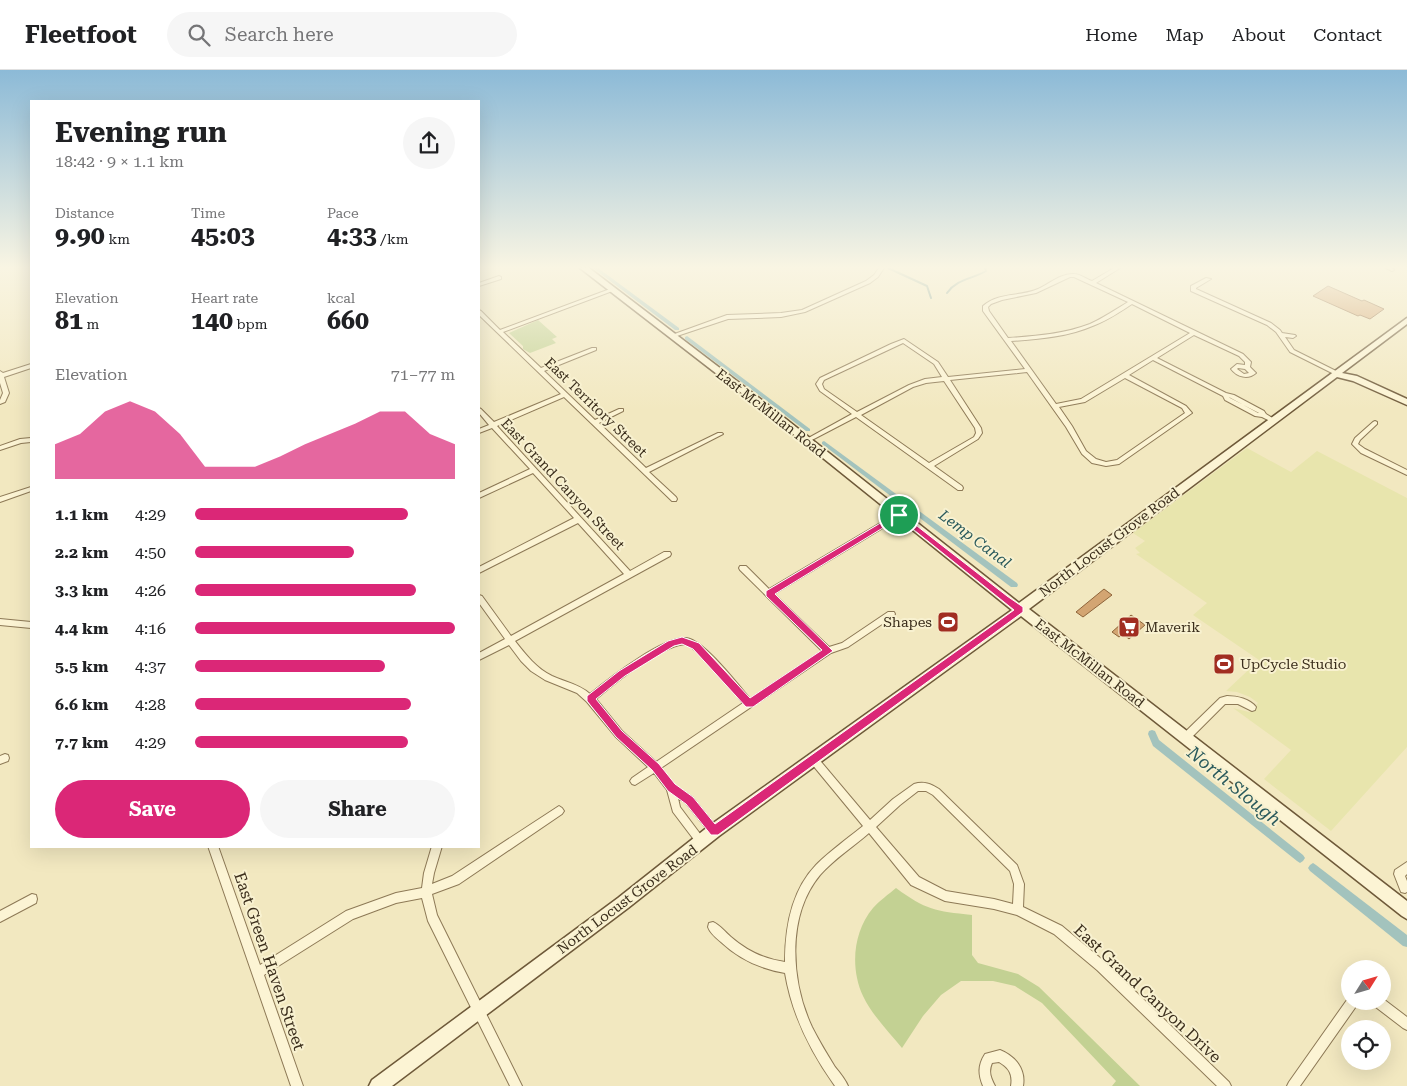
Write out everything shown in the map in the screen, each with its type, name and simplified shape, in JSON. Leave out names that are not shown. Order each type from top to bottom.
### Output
[{"type":"main road","name":"East McMillan Road","points":[[645,315],[806,440],[1004,599],[1035,619],[1407,911]]},
{"type":"main road","name":"North Locust Grove Road","points":[[378,1086],[623,904],[714,831],[1020,610],[1267,417],[1336,373],[1407,320]]},
{"type":"main road","points":[[1336,373],[1347,378],[1354,378],[1407,402]]},
{"type":"main road","points":[[1347,378],[1348,381],[1407,408]]},
{"type":"street","name":"East Territory Street","points":[[482,315],[674,499]]},
{"type":"street","points":[[499,332],[544,315]]},
{"type":"street","points":[[672,336],[727,317],[770,315]]},
{"type":"street","points":[[989,315],[1069,426],[1084,452],[1089,458],[1102,463],[1119,462],[1187,415],[1188,411],[1125,375]]},
{"type":"street","points":[[1006,340],[1043,338],[1066,333],[1090,325],[1108,315]]},
{"type":"street","points":[[1160,315],[1242,355],[1248,362],[1247,367]]},
{"type":"street","points":[[1250,315],[1269,324],[1281,335],[1292,350],[1336,373]]},
{"type":"street","points":[[1054,406],[1083,401],[1195,332]]},
{"type":"street","points":[[1281,335],[1293,336]]},
{"type":"street","points":[[929,466],[976,438],[979,433],[978,428],[947,379],[931,358],[904,341],[893,344],[822,379],[819,384],[822,390],[857,415],[960,488]]},
{"type":"street","points":[[540,371],[594,349]]},
{"type":"street","points":[[1153,358],[1225,396],[1232,396],[1262,412],[1267,417]]},
{"type":"street","points":[[1,402],[6,393],[1,374],[30,366]]},
{"type":"street","points":[[806,440],[911,386],[926,381],[1028,370]]},
{"type":"street","points":[[480,431],[564,394]]},
{"type":"street","points":[[594,422],[621,410]]},
{"type":"street","name":"East Grand Canyon Street","points":[[480,411],[630,574]]},
{"type":"street","points":[[1375,423],[1357,440],[1356,444],[1363,450],[1407,473]]},
{"type":"street","points":[[645,471],[720,434]]},
{"type":"street","points":[[0,448],[30,440]]},
{"type":"street","points":[[480,496],[534,470]]},
{"type":"street","points":[[0,500],[30,489]]},
{"type":"street","points":[[769,593],[899,515]]},
{"type":"street","points":[[480,570],[579,520]]},
{"type":"street","points":[[480,657],[667,554]]},
{"type":"street","points":[[743,568],[828,651]]},
{"type":"street","points":[[480,599],[534,669],[548,678],[580,690],[590,699],[619,734],[655,767],[671,788],[690,800],[714,831]]},
{"type":"street","points":[[635,781],[828,651],[845,645],[891,614]]},
{"type":"street","points":[[0,622],[30,625]]},
{"type":"street","points":[[590,699],[622,674],[671,643],[682,640],[696,646],[749,704]]},
{"type":"street","points":[[1186,737],[1223,702],[1231,699],[1239,700],[1252,708]]},
{"type":"street","name":"East Grand Canyon Drive","points":[[814,760],[915,881],[945,896],[1018,910],[1048,923],[1080,947],[1226,1086]]},
{"type":"street","points":[[842,1086],[825,1062],[804,1025],[796,1002],[790,968],[790,944],[794,918],[807,886],[816,872],[827,861],[910,792],[923,786],[940,795],[1014,868],[1019,884],[1018,910]]},
{"type":"street","points":[[671,788],[676,809],[701,842]]},
{"type":"street","points":[[257,973],[350,915],[396,898],[426,892],[455,880],[559,812]]},
{"type":"street","name":"East Green Haven Street","points":[[214,848],[297,1086]]},
{"type":"street","points":[[436,848],[430,868],[426,892],[432,917],[516,1086]]},
{"type":"street","points":[[1394,901],[1406,888],[1399,874],[1407,866]]},
{"type":"street","points":[[0,917],[32,899]]},
{"type":"street","points":[[713,927],[738,951],[774,967],[790,968]]},
{"type":"street","points":[[1293,1086],[1346,1010]]},
{"type":"street","points":[[1389,1010],[1407,1024]]},
{"type":"street","points":[[989,1086],[984,1070],[985,1064],[994,1056],[1006,1058],[1013,1065],[1018,1078],[1017,1086]]},
{"type":"shaded area","points":[[1247,448],[1291,472],[1317,451],[1407,498],[1407,747],[1331,831],[1264,779],[1291,750],[1233,708],[1249,712],[1258,703],[1250,697],[1237,692],[1226,691],[1259,660],[1193,615],[1207,603],[1136,554],[1140,553],[1135,548],[1145,541],[1133,533]]},
{"type":"green space","points":[[538,320],[557,337],[552,339],[556,343],[530,353],[523,349],[523,346],[509,333]]},
{"type":"green space","points":[[896,888],[915,901],[931,908],[972,915],[972,955],[978,963],[1018,974],[1039,987],[1140,1086],[1112,1086],[1116,1081],[1042,1003],[1015,986],[993,981],[961,981],[941,995],[923,1016],[902,1048],[876,1017],[863,996],[856,974],[855,962],[858,939],[866,918],[875,905]]},
{"type":"building","points":[[1361,315],[1375,315],[1370,319]]},
{"type":"building","name":"Maverik","points":[[1104,589],[1112,595],[1083,617],[1076,612]]},
{"type":"building","name":"Maverik","points":[[1131,615],[1145,625],[1129,639],[1123,634],[1119,637],[1112,632]]},
{"type":"waterway","name":"Lemp Canal","points":[[659,315],[677,329]]},
{"type":"waterway","name":"Lemp Canal","points":[[687,338],[808,430]]},
{"type":"waterway","name":"Lemp Canal","points":[[824,443],[1014,585]]},
{"type":"waterway","name":"North Slough","points":[[1152,734],[1156,743],[1300,858]]},
{"type":"waterway","name":"North Slough","points":[[1313,868],[1407,942]]},
{"type":"place","name":"Shapes","points":[[948,622]]},
{"type":"place","name":"Maverik","points":[[1129,627]]},
{"type":"place","name":"UpCycle Studio","points":[[1224,664]]},
{"type":"route","points":[[899,515],[1020,610],[714,831],[690,800],[671,788],[655,767],[619,734],[590,699],[611,681],[671,643],[682,640],[696,646],[749,704],[828,651],[769,593],[899,515]]}]
